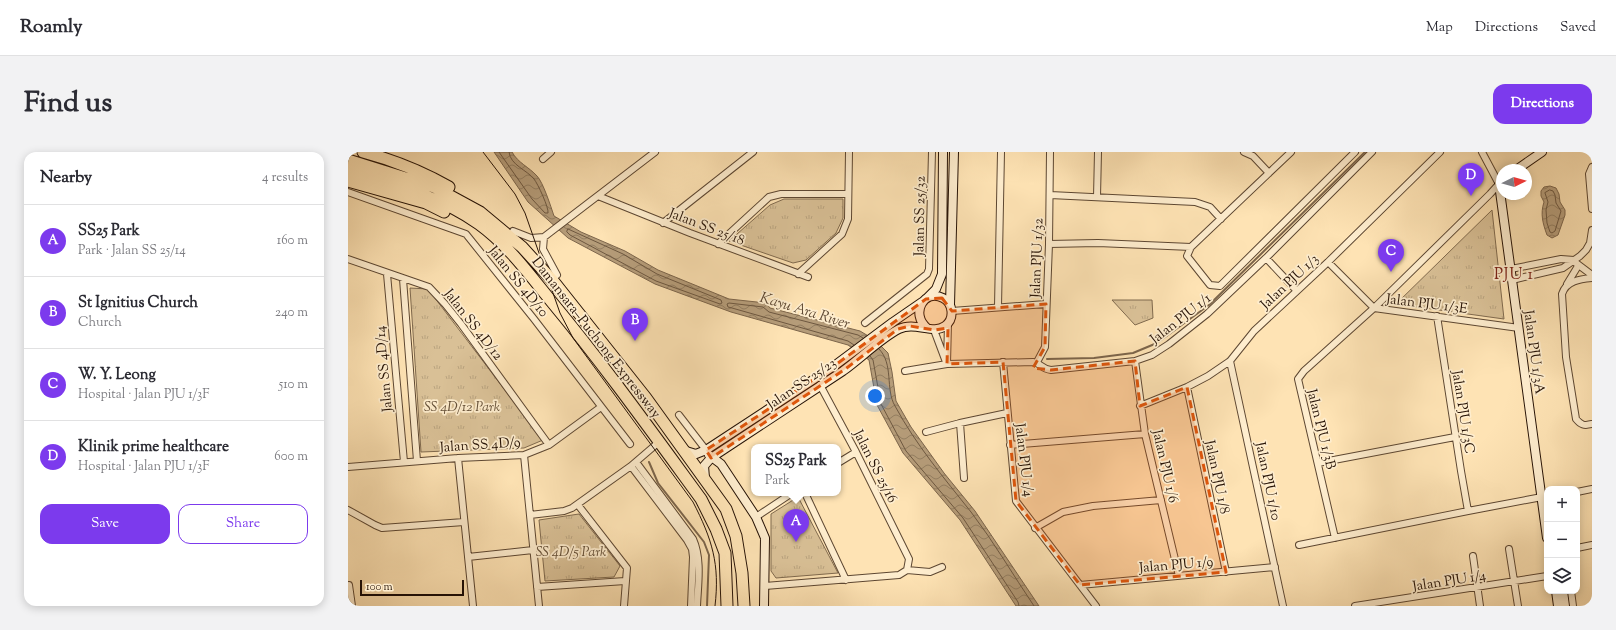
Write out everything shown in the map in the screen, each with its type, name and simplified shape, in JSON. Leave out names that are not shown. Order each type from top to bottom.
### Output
[{"type":"highway","points":[[363,152],[392,160],[428,175],[479,204],[513,231],[557,274],[579,303],[631,379]]},
{"type":"highway","name":"Damansara–Puchong Expressway","points":[[348,160],[370,172],[428,195],[468,217],[479,224],[512,253],[582,338],[701,499],[716,529],[725,553],[727,606]]},
{"type":"highway","name":"Damansara–Puchong Expressway","points":[[348,170],[370,172],[434,187],[480,212],[522,247],[554,282],[631,379],[705,478],[726,509],[736,536],[742,573],[744,606]]},
{"type":"highway","points":[[348,181],[426,203],[456,217],[468,217]]},
{"type":"main road","points":[[943,152],[942,274],[936,289],[924,300],[918,311],[920,320],[931,329],[944,327],[950,320],[954,152]]},
{"type":"main road","points":[[1525,164],[1542,152]]},
{"type":"main road","name":"Jalan PJU 1/3A","points":[[1502,200],[1512,280],[1544,492]]},
{"type":"main road","points":[[924,300],[931,297],[942,298],[951,308]]},
{"type":"main road","name":"Jalan SS 25/23","points":[[711,458],[844,370],[924,300]]},
{"type":"main road","name":"Jalan SS 25/23","points":[[706,450],[888,331],[910,326],[931,329]]},
{"type":"main road","points":[[820,385],[823,373]]},
{"type":"main road","points":[[682,449],[696,454],[706,450],[711,458],[721,464],[756,517],[765,538],[764,606]]},
{"type":"main road","points":[[705,478],[704,466],[711,458]]},
{"type":"main road","points":[[1556,594],[1558,606]]},
{"type":"main road","points":[[1563,594],[1565,606]]},
{"type":"street","points":[[543,159],[551,152]]},
{"type":"street","points":[[513,231],[531,238],[546,236],[655,152]]},
{"type":"street","points":[[663,222],[753,152]]},
{"type":"street","points":[[798,274],[842,234],[848,219],[849,152]]},
{"type":"street","name":"Jalan SS 25/32","points":[[865,323],[927,274],[929,269],[932,152]]},
{"type":"street","points":[[998,307],[1001,152]]},
{"type":"street","name":"Jalan PJU 1/32","points":[[1037,362],[1044,347],[1049,244],[1050,152]]},
{"type":"street","points":[[1097,197],[1098,152]]},
{"type":"street","points":[[1244,152],[1253,156],[1269,173]]},
{"type":"street","points":[[1049,244],[1191,247],[1290,152]]},
{"type":"street","name":"Jalan PJU 1/1","points":[[1191,247],[1188,256],[1210,285],[1220,286],[1355,152]]},
{"type":"street","name":"Jalan PJU 1/1","points":[[905,371],[947,364],[1037,362],[1044,369],[1051,370],[1135,362],[1169,344],[1206,314],[1266,258],[1372,152]]},
{"type":"street","name":"Jalan PJU 1/3","points":[[1140,406],[1187,387],[1208,376],[1230,361],[1254,331],[1296,290],[1328,262],[1440,152]]},
{"type":"street","points":[[1482,152],[1496,175]]},
{"type":"street","points":[[1592,167],[1589,174],[1592,209]]},
{"type":"street","points":[[1374,308],[1496,187]]},
{"type":"street","name":"Jalan SS 4D/10","points":[[348,192],[466,234],[534,319],[630,444]]},
{"type":"street","points":[[718,244],[769,197],[781,194],[848,194]]},
{"type":"street","points":[[1050,195],[1195,202],[1210,207],[1221,219]]},
{"type":"street","name":"Jalan SS 25/18","points":[[598,196],[718,244],[808,277]]},
{"type":"street","points":[[1512,280],[1563,268],[1586,250],[1590,243],[1592,230]]},
{"type":"street","points":[[546,236],[543,249],[557,274]]},
{"type":"street","points":[[1266,258],[1296,290]]},
{"type":"street","points":[[1511,269],[1561,259],[1574,260]]},
{"type":"street","name":"Jalan SS 4D/12","points":[[348,260],[429,287],[445,304],[549,445]]},
{"type":"street","points":[[1574,260],[1578,266],[1592,274]]},
{"type":"street","name":"Jalan PJU 1/3E","points":[[1328,262],[1374,308],[1519,328]]},
{"type":"street","points":[[1578,266],[1562,294],[1566,357],[1576,419],[1580,424],[1592,424]]},
{"type":"street","name":"Jalan SS 4D/14","points":[[387,274],[404,462]]},
{"type":"street","points":[[1566,288],[1572,282],[1592,278]]},
{"type":"street","points":[[403,279],[417,461]]},
{"type":"street","points":[[951,308],[1046,304]]},
{"type":"street","name":"Jalan PJU 1/3B","points":[[1335,538],[1298,378],[1374,308]]},
{"type":"street","name":"Jalan PJU 1/3C","points":[[1437,316],[1455,437],[1468,511]]},
{"type":"street","points":[[947,364],[948,324]]},
{"type":"street","points":[[931,329],[947,364]]},
{"type":"street","name":"Jalan PJU 1/10","points":[[1230,361],[1283,606]]},
{"type":"street","name":"Jalan PJU 1/4","points":[[1003,362],[1016,501],[1035,528],[1096,606]]},
{"type":"street","name":"Jalan PJU 1/6","points":[[1135,362],[1145,434],[1179,576]]},
{"type":"street","name":"Jalan SS 25/16","points":[[820,385],[856,452],[909,559],[908,570]]},
{"type":"street","name":"Jalan PJU 1/8","points":[[1187,387],[1226,572]]},
{"type":"street","name":"Jalan SS 4D/9","points":[[348,467],[458,458],[524,455],[549,445],[601,407]]},
{"type":"street","points":[[926,432],[960,422],[1007,413]]},
{"type":"street","points":[[679,415],[706,450]]},
{"type":"street","points":[[960,422],[964,478]]},
{"type":"street","points":[[1010,445],[1145,434]]},
{"type":"street","points":[[1318,463],[1455,437]]},
{"type":"street","points":[[530,515],[564,511],[578,505],[631,466],[659,442]]},
{"type":"street","points":[[841,461],[856,452]]},
{"type":"street","points":[[524,455],[539,606]]},
{"type":"street","points":[[458,458],[473,606]]},
{"type":"street","points":[[636,462],[693,539],[697,547],[697,606]]},
{"type":"street","points":[[631,466],[687,540],[692,549],[691,606]]},
{"type":"street","points":[[1580,491],[1592,489]]},
{"type":"street","points":[[756,517],[788,496]]},
{"type":"street","points":[[805,496],[846,580]]},
{"type":"street","points":[[1299,545],[1468,511],[1544,499]]},
{"type":"street","points":[[1035,528],[1062,512],[1093,506],[1161,500]]},
{"type":"street","points":[[578,505],[627,568],[624,606]]},
{"type":"street","points":[[348,510],[382,528],[464,522]]},
{"type":"street","points":[[1580,547],[1592,545]]},
{"type":"street","points":[[468,557],[533,550]]},
{"type":"street","points":[[1509,550],[1518,606]]},
{"type":"street","points":[[1473,556],[1480,606]]},
{"type":"street","points":[[765,586],[900,575],[908,570],[930,572],[942,567]]},
{"type":"street","name":"Jalan PJU 1/9","points":[[1080,585],[1275,568]]},
{"type":"street","name":"Jalan PJU 1/4","points":[[1355,606],[1544,577]]},
{"type":"street","points":[[537,587],[625,581]]},
{"type":"street","points":[[349,585],[352,606]]},
{"type":"street","points":[[1571,594],[1573,606]]},
{"type":"highlighted area","points":[[942,298],[952,311],[1046,304],[1045,347],[1033,368],[1051,370],[1135,361],[1140,406],[1187,387],[1226,572],[1080,585],[1016,501],[1003,362],[947,364],[948,328],[934,330],[910,326],[898,329],[844,370],[711,458],[706,450],[834,366],[926,299]]},
{"type":"green space","points":[[784,199],[843,199],[843,218],[836,233],[806,260],[793,263],[729,241],[770,205]]},
{"type":"green space","points":[[1492,210],[1504,319],[1396,304]]},
{"type":"green space","name":"SS 4D/12 Park","points":[[410,288],[428,289],[543,440],[524,448],[421,452]]},
{"type":"green space","points":[[1112,300],[1152,300],[1153,318],[1135,325]]},
{"type":"green space","points":[[798,497],[838,573],[776,578],[771,571],[771,514]]},
{"type":"green space","name":"SS 4D/5 Park","points":[[579,514],[620,566],[614,577],[545,581],[539,520]]},
{"type":"water","points":[[494,152],[512,152],[517,159],[537,176],[544,189],[554,216],[581,232],[625,251],[658,270],[729,299],[766,303],[770,308],[860,331],[875,340],[888,353],[896,401],[911,427],[944,473],[975,511],[1039,606],[1016,606],[960,520],[903,453],[877,405],[869,360],[848,345],[731,312],[655,284],[568,238],[528,202]]},
{"type":"water","points":[[1550,186],[1556,188],[1559,194],[1560,202],[1565,210],[1565,215],[1558,235],[1552,238],[1547,235],[1544,227],[1542,215],[1544,202],[1541,196],[1541,191],[1544,187]]},
{"type":"waterway","points":[[1047,359],[1094,358],[1133,353],[1157,343],[1209,305],[1365,152]]},
{"type":"waterway","points":[[649,462],[658,483],[704,542],[709,555],[707,606]]},
{"type":"tram line","points":[[483,152],[515,194],[525,213],[560,313],[573,338],[693,502],[700,515],[710,540],[715,564],[715,606]]},
{"type":"place","name":"Klinik prime healthcare","points":[[1471,196]]},
{"type":"place","name":"W. Y. Leong","points":[[1391,272]]},
{"type":"place","name":"St Ignitius Church","points":[[635,341]]},
{"type":"place","name":"SS25 Park","points":[[796,542]]},
{"type":"district","name":"PJU 1","points":[[1514,273]]},
{"type":"water label","name":"Kayu Ara River","points":[[805,310]]}]
